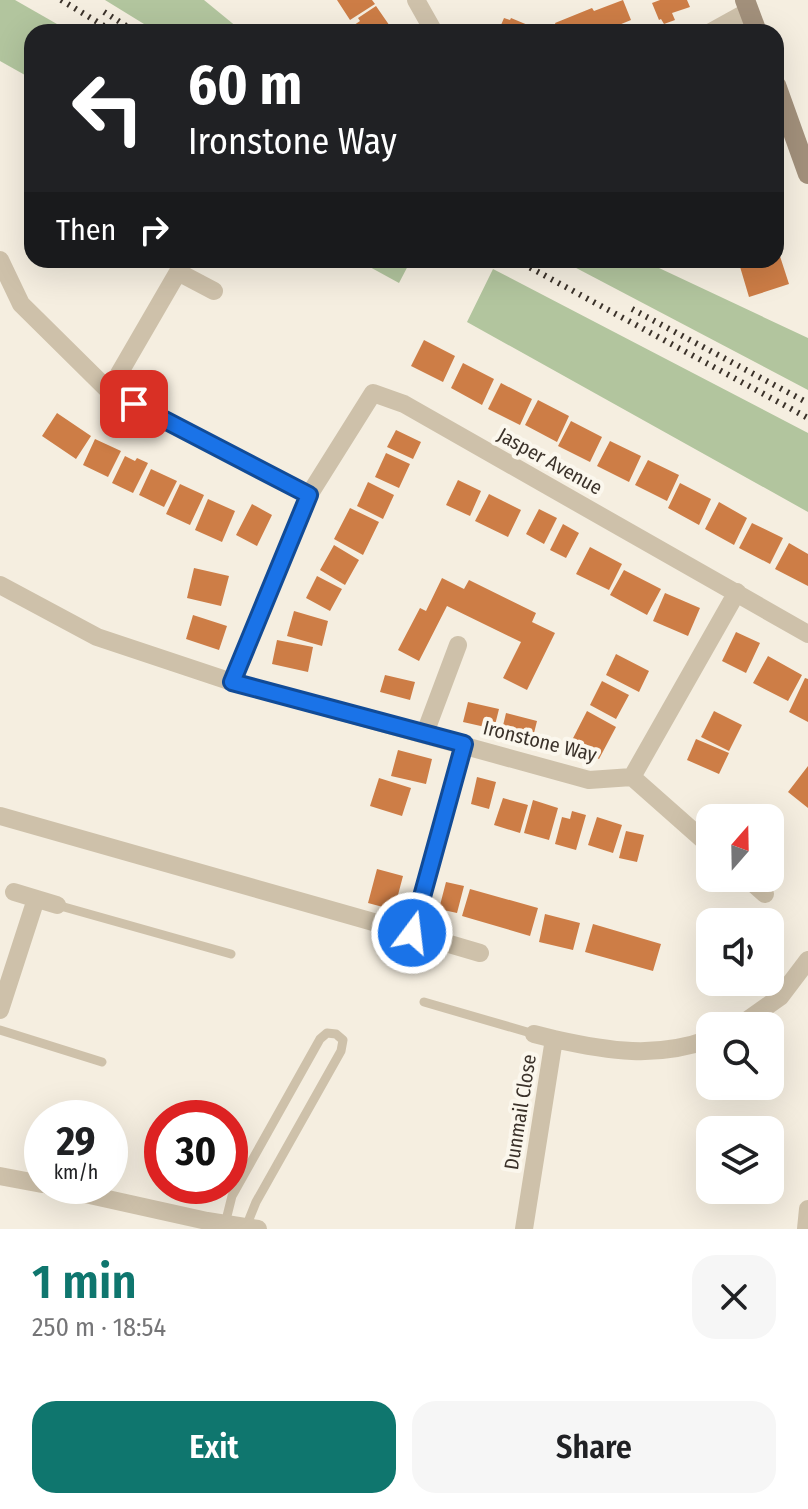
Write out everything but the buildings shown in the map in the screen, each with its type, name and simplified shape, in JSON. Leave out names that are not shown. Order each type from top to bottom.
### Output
[{"type":"street","points":[[416,0],[430,24]]},
{"type":"street","points":[[722,24],[747,5],[754,24]]},
{"type":"street","points":[[784,107],[808,174]]},
{"type":"street","points":[[0,260],[21,304],[109,391],[309,495],[232,682]]},
{"type":"street","points":[[109,391],[178,272],[214,291]]},
{"type":"street","name":"Jasper Avenue","points":[[309,495],[373,393],[404,404],[808,634]]},
{"type":"street","name":"Ironstone Way","points":[[0,585],[97,637],[232,682],[589,780],[632,777]]},
{"type":"street","points":[[696,834],[632,777],[737,592]]},
{"type":"street","points":[[425,733],[458,645]]},
{"type":"street","points":[[412,933],[464,744]]},
{"type":"street","points":[[0,816],[480,953]]},
{"type":"street","points":[[7,890],[57,905]]},
{"type":"street","points":[[0,1010],[36,899]]},
{"type":"street","points":[[759,1012],[780,997],[808,960]]},
{"type":"street","name":"Dunmail Close","points":[[524,1229],[554,1039],[534,1034]]},
{"type":"street","points":[[554,1039],[630,1053],[665,1052],[696,1043]]},
{"type":"street","points":[[0,1176],[24,1181]]},
{"type":"street","points":[[128,1204],[231,1227]]},
{"type":"street","points":[[806,1229],[808,1209]]},
{"type":"lane","points":[[57,905],[231,954]]},
{"type":"lane","name":"Dunmail Close","points":[[424,1002],[534,1034]]},
{"type":"lane","points":[[0,1030],[102,1062]]},
{"type":"lane","points":[[327,1033],[336,1034],[343,1040],[341,1051],[256,1202],[231,1227],[232,1196],[320,1039],[327,1033]]},
{"type":"green space","points":[[0,0],[15,0],[57,24],[24,24],[24,74],[0,61]]},
{"type":"green space","points":[[105,0],[204,0],[233,24],[144,24]]},
{"type":"green space","points":[[372,268],[407,268],[399,283]]},
{"type":"green space","points":[[576,268],[659,268],[808,338],[808,390]]},
{"type":"green space","points":[[493,269],[808,433],[808,512],[467,322]]},
{"type":"railway","points":[[61,0],[101,24]]},
{"type":"railway","points":[[104,12],[123,24]]},
{"type":"railway","points":[[531,268],[808,418]]},
{"type":"railway","points":[[632,309],[808,403]]},
{"type":"route","points":[[134,404],[309,495],[232,682],[464,744],[412,933]]}]
